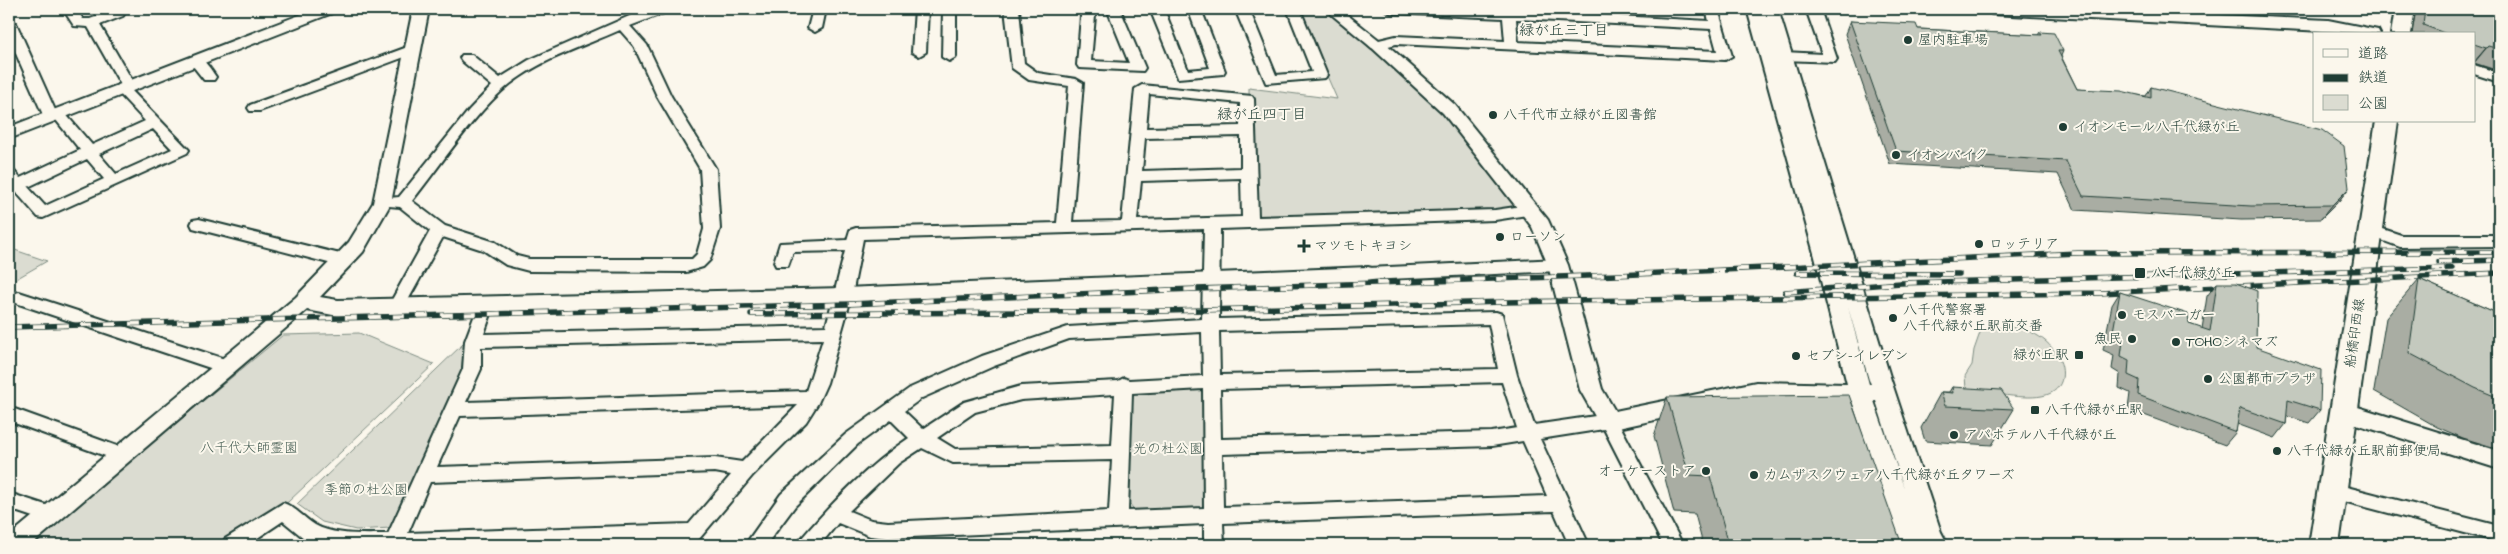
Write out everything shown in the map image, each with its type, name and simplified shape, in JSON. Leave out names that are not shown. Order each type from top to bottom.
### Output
[{"type":"main road","points":[[2401,32],[2406,9]]},
{"type":"main road","name":"船橋印西線","points":[[2324,545],[2387,122]]},
{"type":"street","points":[[70,9],[79,23],[92,24],[118,13],[116,9]]},
{"type":"street","points":[[9,133],[329,9]]},
{"type":"street","points":[[15,545],[303,302],[356,247],[382,202],[421,9]]},
{"type":"street","points":[[815,28],[819,9]]},
{"type":"street","points":[[919,52],[921,9]]},
{"type":"street","points":[[949,9],[949,57]]},
{"type":"street","points":[[1012,9],[1017,66],[1034,76],[1076,83],[1064,227]]},
{"type":"street","points":[[1086,9],[1088,16],[1084,65],[1138,68],[1114,9]]},
{"type":"street","points":[[1156,9],[1183,75],[1218,71],[1195,9]]},
{"type":"street","points":[[1242,9],[1271,80],[1320,75],[1294,9]]},
{"type":"street","points":[[1332,9],[1377,44],[1449,109],[1541,225],[1558,265],[1591,390],[1673,545]]},
{"type":"street","points":[[1391,9],[1509,14],[1538,12],[1716,25]]},
{"type":"street","points":[[1377,44],[1396,40],[1724,56],[1712,9]]},
{"type":"street","points":[[1755,9],[1825,257],[1859,392],[1905,526],[1914,545]]},
{"type":"street","points":[[1770,9],[1884,393],[1930,534],[1936,545]]},
{"type":"street","points":[[1784,56],[1830,59],[1813,9]]},
{"type":"street","points":[[1992,9],[2328,25],[2362,32]]},
{"type":"street","points":[[403,202],[474,113],[500,86],[534,63],[622,16],[649,10]]},
{"type":"street","points":[[1509,14],[1512,46]]},
{"type":"street","points":[[382,202],[403,202],[440,230],[489,246],[512,260],[529,266],[686,266],[697,262],[704,256],[712,229],[708,168],[664,96],[640,45],[622,16]]},
{"type":"street","points":[[9,23],[54,115],[114,181]]},
{"type":"street","points":[[92,24],[125,88],[182,150],[42,213],[13,180],[88,153],[155,122]]},
{"type":"street","points":[[255,108],[413,49]]},
{"type":"street","points":[[467,58],[500,86]]},
{"type":"street","points":[[196,60],[209,78]]},
{"type":"street","points":[[2476,70],[2499,78]]},
{"type":"street","points":[[1129,224],[1142,89],[1247,98],[1250,221]]},
{"type":"street","points":[[1138,133],[1248,131]]},
{"type":"street","points":[[1134,176],[1248,173]]},
{"type":"street","points":[[232,545],[283,510],[312,533],[354,543],[688,539],[746,470],[800,417],[812,398],[844,295],[856,234],[1129,224],[1495,215],[1529,210]]},
{"type":"street","points":[[1212,222],[1210,280],[1214,545]]},
{"type":"street","points":[[199,224],[344,261]]},
{"type":"street","points":[[396,307],[440,230]]},
{"type":"street","points":[[2371,230],[2400,241],[2499,241]]},
{"type":"street","points":[[782,262],[786,246],[854,245]]},
{"type":"street","points":[[303,302],[338,308],[844,295],[1558,265]]},
{"type":"street","points":[[19,298],[228,367]]},
{"type":"street","points":[[394,542],[472,369],[473,340],[486,305]]},
{"type":"street","points":[[755,545],[788,500],[852,439],[916,393],[988,361],[1068,333],[1211,325],[1496,318],[1508,375],[1528,433],[1579,545]]},
{"type":"street","points":[[473,340],[833,332]]},
{"type":"street","points":[[808,545],[851,496],[874,475],[922,439],[970,407],[997,399],[1032,391],[1124,385],[1508,375]]},
{"type":"street","points":[[1118,519],[1124,385]]},
{"type":"street","points":[[1213,447],[1492,440],[1609,421],[1756,390],[1884,393]]},
{"type":"street","points":[[455,409],[812,398]]},
{"type":"street","points":[[892,410],[922,439],[953,456],[1121,452]]},
{"type":"street","points":[[2345,412],[2499,460]]},
{"type":"street","points":[[9,414],[122,455]]},
{"type":"street","points":[[424,475],[716,465],[746,470]]},
{"type":"street","points":[[2331,491],[2499,534]]},
{"type":"street","points":[[9,501],[51,515]]},
{"type":"street","points":[[836,514],[870,528],[888,530],[1118,519],[1559,503]]},
{"type":"green space","points":[[1298,9],[1330,9],[1338,14],[1449,109],[1529,210],[1250,221],[1249,88],[1337,99]]},
{"type":"green space","points":[[9,248],[47,261],[9,283]]},
{"type":"green space","points":[[1989,328],[2020,328],[2035,334],[2046,342],[2060,360],[2062,367],[2061,381],[2058,387],[2053,392],[2038,397],[1966,389],[1965,376],[1972,365],[1974,350],[1981,330]]},
{"type":"green space","name":"八千代大師霊園","points":[[359,333],[434,364],[288,502],[220,545],[28,545],[283,335]]},
{"type":"green space","name":"季節の杜公園","points":[[464,343],[461,375],[391,528],[356,530],[322,522],[297,504]]},
{"type":"green space","name":"光の杜公園","points":[[1199,387],[1204,391],[1207,505],[1197,510],[1136,512],[1129,503],[1131,396],[1134,390]]},
{"type":"building","points":[[2425,9],[2499,9],[2499,49],[2476,45],[2476,32],[2442,32],[2423,25]]},
{"type":"building","name":"イオンモール八千代緑が丘","points":[[1850,21],[1916,24],[1918,29],[2042,35],[2040,32],[2054,33],[2063,51],[2058,51],[2077,89],[2121,91],[2151,98],[2151,87],[2322,130],[2344,146],[2349,188],[2332,205],[2251,206],[2083,196],[2066,161],[1896,151]]},
{"type":"building","points":[[2419,279],[2499,314],[2499,398],[2475,388],[2409,353]]},
{"type":"building","name":"公園都市プラザ","points":[[2217,283],[2236,283],[2257,291],[2256,347],[2321,370],[2320,410],[2288,400],[2286,424],[2240,408],[2236,432],[2138,395],[2139,380],[2128,375],[2129,360],[2121,356],[2123,341],[2112,337],[2120,292],[2188,314],[2189,324],[2210,331]]},
{"type":"building","points":[[1952,387],[2001,390],[2014,409],[1945,406],[1941,392],[1953,393]]},
{"type":"building","points":[[1849,395],[1902,545],[1729,545],[1710,476],[1689,475],[1667,397]]},
{"type":"railway","points":[[9,327],[850,304],[1167,290],[1618,275],[2078,253],[2499,252]]},
{"type":"railway","points":[[2439,262],[2499,260]]},
{"type":"railway","points":[[1785,292],[1901,283],[2452,268]]},
{"type":"railway","points":[[1797,273],[1959,274]]},
{"type":"railway","points":[[751,314],[1166,311],[1505,302],[2100,293],[2499,273]]},
{"type":"place","name":"屋内駐車場","points":[[1908,40]]},
{"type":"place","name":"八千代市立緑が丘図書館","points":[[1493,115]]},
{"type":"place","name":"イオンモール八千代緑が丘","points":[[2063,127]]},
{"type":"place","name":"イオンバイク","points":[[1896,155]]},
{"type":"place","name":"ローソン","points":[[1500,237]]},
{"type":"place","name":"ロッテリア","points":[[1979,244]]},
{"type":"place","name":"マツモトキヨシ","points":[[1304,246]]},
{"type":"place","name":"八千代緑が丘","points":[[2140,273]]},
{"type":"place","name":"モスバーガー","points":[[2122,315]]},
{"type":"place","name":"八千代警察署 八千代緑が丘駅前交番","points":[[1893,318]]},
{"type":"place","name":"魚民","points":[[2132,339]]},
{"type":"place","name":"TOHOシネマズ","points":[[2176,342]]},
{"type":"place","name":"緑が丘駅","points":[[2079,355]]},
{"type":"place","name":"セブン-イレブン","points":[[1796,356]]},
{"type":"place","name":"公園都市プラザ","points":[[2208,379]]},
{"type":"place","name":"八千代緑が丘駅","points":[[2035,410]]},
{"type":"place","name":"アパホテル八千代緑が丘","points":[[1954,435]]},
{"type":"place","name":"八千代緑が丘駅前郵便局","points":[[2277,451]]},
{"type":"place","name":"オーケーストア","points":[[1706,471]]},
{"type":"place","name":"カムザスクウェア八千代緑が丘タワーズ","points":[[1754,475]]},
{"type":"district","name":"緑が丘三丁目","points":[[1564,30]]},
{"type":"district","name":"緑が丘四丁目","points":[[1262,114]]}]
